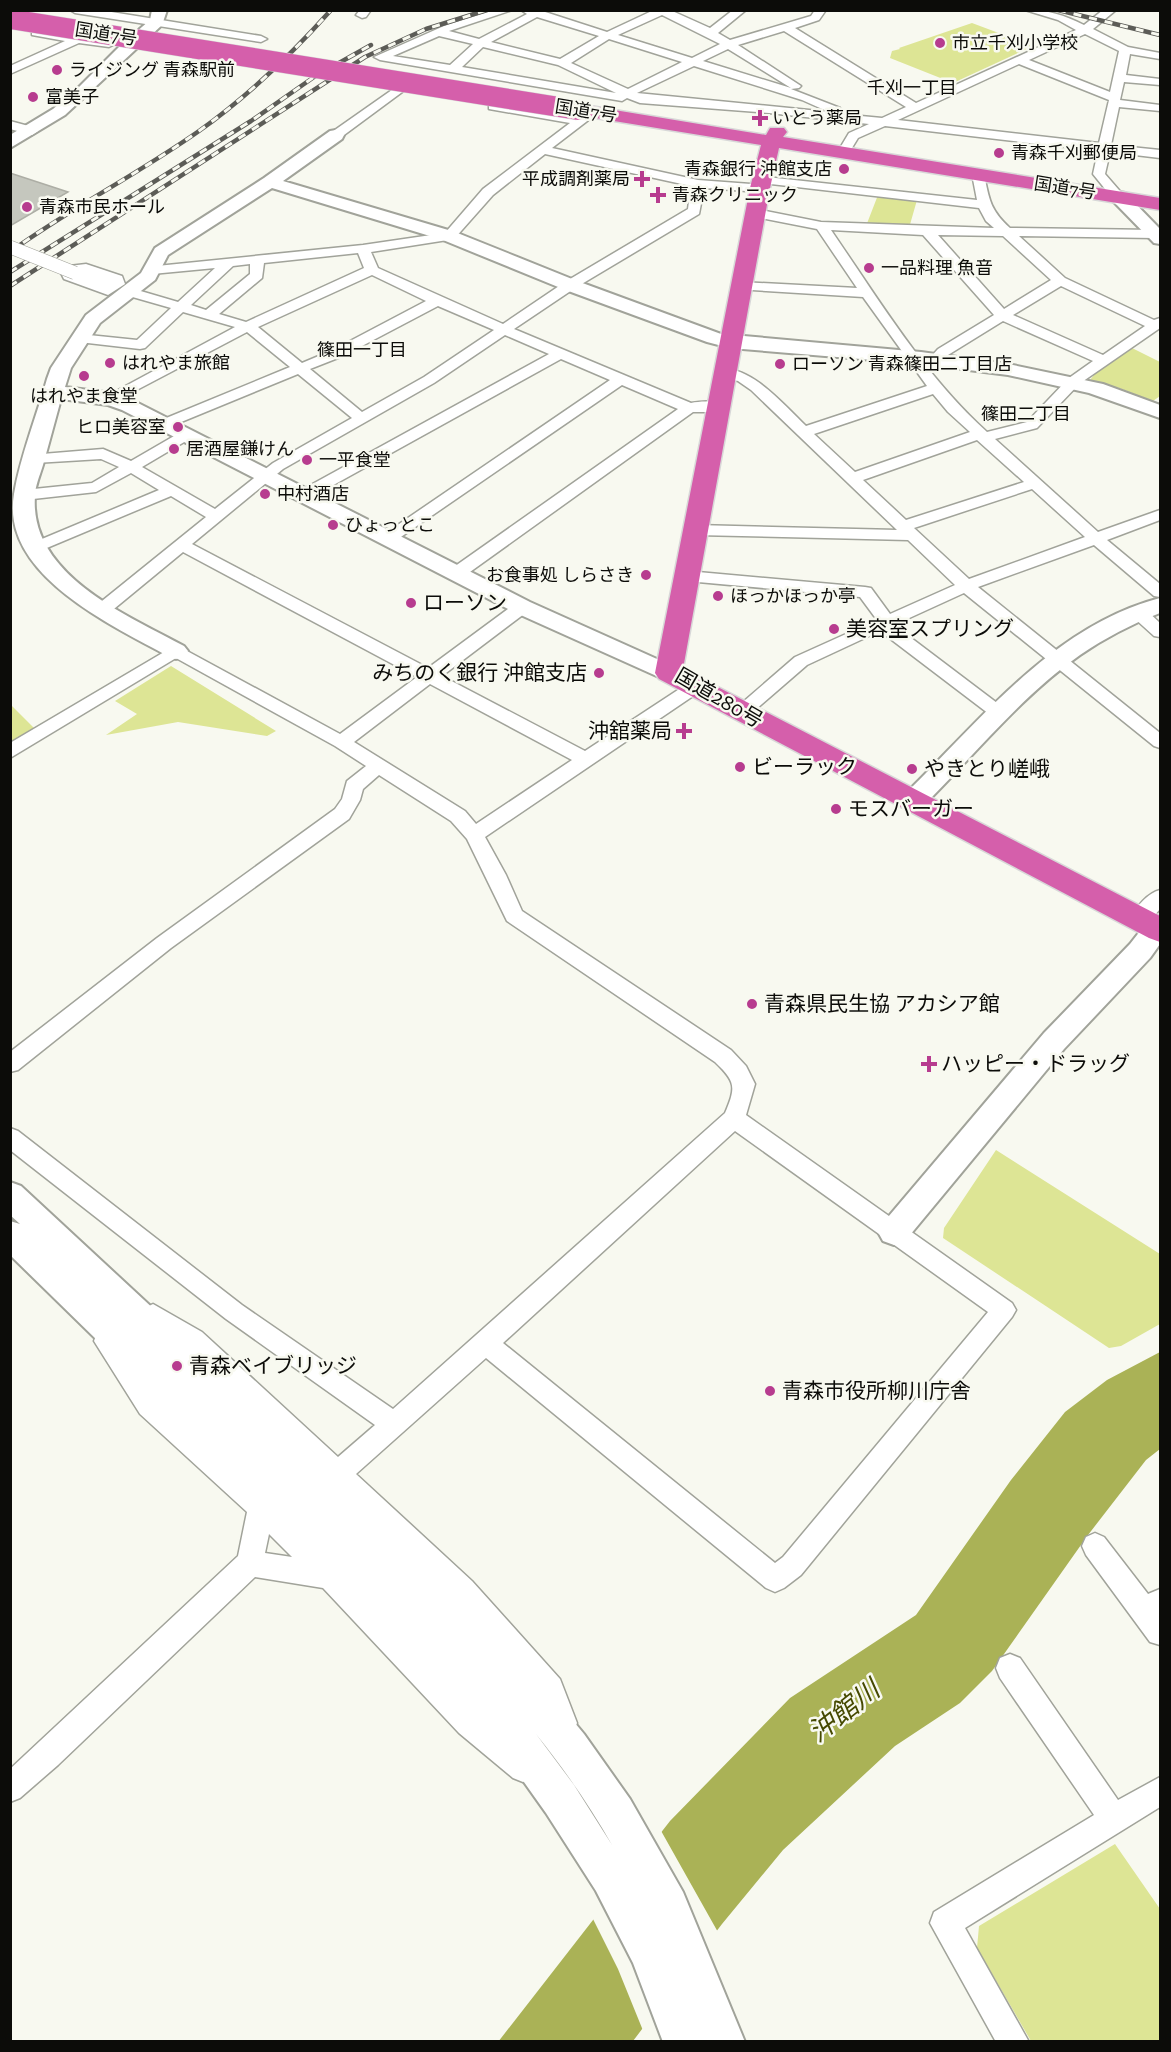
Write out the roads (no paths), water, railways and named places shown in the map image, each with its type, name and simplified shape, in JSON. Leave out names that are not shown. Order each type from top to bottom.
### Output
[{"type":"highway","name":"国道7号","points":[[19,11],[583,111],[646,103],[774,137]]},
{"type":"highway","name":"国道7号","points":[[11,27],[416,88],[846,148],[1114,190],[1161,204]]},
{"type":"highway","name":"国道280号","points":[[774,137],[761,183],[687,576],[681,680],[1153,926]]},
{"type":"highway","name":"国道7号","points":[[846,148],[978,174],[1114,190],[1161,192]]},
{"type":"street","points":[[75,10],[159,16],[175,24],[261,39]]},
{"type":"street","points":[[471,10],[482,17]]},
{"type":"street","points":[[507,10],[438,32],[380,57],[646,103],[842,117],[1161,154]]},
{"type":"street","points":[[711,33],[741,10]]},
{"type":"street","points":[[629,93],[729,44],[814,18],[821,10]]},
{"type":"street","points":[[1030,10],[1062,18],[1125,50],[1161,56]]},
{"type":"street","points":[[846,148],[853,136],[1085,30],[1111,10]]},
{"type":"street","points":[[562,63],[607,36],[661,11],[711,33],[800,90],[806,97]]},
{"type":"street","points":[[453,69],[482,42],[530,12],[689,63],[806,97],[819,102],[842,117]]},
{"type":"street","points":[[175,24],[188,15]]},
{"type":"street","points":[[10,143],[32,131],[72,102],[159,16]]},
{"type":"street","points":[[11,27],[76,40],[128,47]]},
{"type":"street","points":[[786,27],[916,108]]},
{"type":"street","points":[[438,32],[562,63],[646,103]]},
{"type":"street","points":[[10,71],[76,40]]},
{"type":"street","points":[[1125,50],[1107,125],[1106,148],[1099,174],[1158,237]]},
{"type":"street","points":[[1021,61],[1114,100],[1161,108]]},
{"type":"street","points":[[1119,78],[1161,82]]},
{"type":"street","points":[[338,1473],[734,1119],[746,1089],[741,1073],[714,1050],[514,916],[496,875],[474,835],[458,816],[341,742],[103,609],[56,576],[26,544],[24,495],[61,368],[79,338],[117,291],[141,282],[152,270],[161,252],[270,182],[336,135],[416,88]]},
{"type":"street","points":[[152,270],[363,249],[448,236],[488,192],[543,150],[583,111]]},
{"type":"street","points":[[10,125],[32,131]]},
{"type":"street","points":[[543,150],[698,184],[761,183],[984,205]]},
{"type":"street","points":[[978,174],[984,205],[991,218],[1060,281],[1157,323]]},
{"type":"street","points":[[270,182],[448,236],[570,285],[730,342],[936,359],[1074,381],[1125,397],[1161,412]]},
{"type":"street","points":[[103,609],[265,475],[429,380],[570,285],[694,211],[698,184]]},
{"type":"street","points":[[756,213],[821,226],[1158,237]]},
{"type":"street","points":[[821,226],[935,388],[981,436],[1033,484],[1161,592]]},
{"type":"street","points":[[927,231],[1003,316],[1103,360]]},
{"type":"street","points":[[10,247],[75,270],[75,273],[104,285],[114,283],[113,280],[88,269],[77,268],[71,271],[73,275],[105,287],[111,288],[118,284],[117,279],[91,268],[77,267],[67,271],[69,276],[117,291],[183,307],[249,327],[361,418]]},
{"type":"street","points":[[363,249],[372,270],[502,330],[689,408]]},
{"type":"street","points":[[209,315],[256,275],[257,259]]},
{"type":"street","points":[[79,338],[140,345],[229,262]]},
{"type":"street","points":[[112,399],[144,379],[299,301],[372,270]]},
{"type":"street","points":[[936,359],[943,352],[1060,281]]},
{"type":"street","points":[[741,286],[867,293]]},
{"type":"street","points":[[164,424],[338,353],[437,301]]},
{"type":"street","points":[[853,478],[981,436],[1032,425],[1074,381],[1157,323]]},
{"type":"street","points":[[304,495],[560,354]]},
{"type":"street","points":[[725,373],[743,378],[756,387],[966,586],[1161,742]]},
{"type":"street","points":[[389,538],[621,379]]},
{"type":"street","points":[[804,432],[935,388]]},
{"type":"street","points":[[54,392],[112,399],[522,607],[681,680],[585,759],[474,835]]},
{"type":"street","points":[[457,573],[689,408],[702,406],[720,408]]},
{"type":"street","points":[[24,495],[96,487],[186,435]]},
{"type":"street","points":[[35,458],[103,454],[130,466],[216,516]]},
{"type":"street","points":[[696,530],[908,530],[1033,484]]},
{"type":"street","points":[[26,544],[172,490]]},
{"type":"street","points":[[741,713],[801,661],[966,586],[1094,537],[1161,515]]},
{"type":"street","points":[[180,544],[585,759]]},
{"type":"street","points":[[687,576],[865,592],[885,623],[999,713]]},
{"type":"street","points":[[341,742],[522,607]]},
{"type":"street","points":[[913,801],[999,713],[1060,659],[1150,609],[1161,632]]},
{"type":"street","points":[[10,752],[176,651]]},
{"type":"street","points":[[10,1064],[164,943],[336,819],[351,800],[354,786],[379,765]]},
{"type":"street","points":[[894,1232],[1054,1041],[1132,960],[1153,926],[1161,897]]},
{"type":"street","points":[[486,1343],[775,1579],[792,1566],[1004,1310],[734,1119]]},
{"type":"street","points":[[10,1137],[234,1312],[394,1424]]},
{"type":"street","points":[[10,1195],[72,1279],[149,1406],[261,1508],[330,1576],[469,1723],[560,1799],[622,1863],[669,1906],[724,2042]]},
{"type":"street","points":[[10,1234],[72,1279],[385,1596],[495,1710],[560,1799]]},
{"type":"street","points":[[72,1279],[114,1291],[193,1340],[463,1590],[550,1689],[571,1747]]},
{"type":"street","points":[[114,1291],[405,1566],[509,1672],[571,1747],[616,1813],[622,1863],[649,1952],[678,2026]]},
{"type":"street","points":[[10,1788],[48,1755],[250,1563],[261,1508]]},
{"type":"street","points":[[1095,1546],[1153,1606],[1161,1632]]},
{"type":"street","points":[[250,1563],[330,1576]]},
{"type":"street","points":[[1010,1668],[1113,1818]]},
{"type":"street","points":[[1014,2042],[945,1923],[1113,1818],[1161,1791]]},
{"type":"water","name":"沖館川","points":[[1160,1352],[1160,1449],[1146,1460],[1088,1535],[992,1671],[960,1703],[895,1746],[783,1850],[722,1924],[633,2041],[498,2042],[670,1821],[790,1698],[916,1615],[1011,1480],[1065,1412],[1107,1380]]},
{"type":"railway","points":[[10,252],[176,147],[217,118],[268,74],[331,10]]},
{"type":"railway","points":[[10,286],[365,57],[426,29],[487,10]]},
{"type":"railway","points":[[1058,10],[1160,35]]},
{"type":"railway","points":[[10,272],[251,121],[314,77],[371,45]]},
{"type":"place","name":"市立千刈小学校","points":[[940,43]]},
{"type":"place","name":"ライジング 青森駅前","points":[[57,70]]},
{"type":"place","name":"富美子","points":[[33,97]]},
{"type":"place","name":"いとう薬局","points":[[760,118]]},
{"type":"place","name":"青森千刈郵便局","points":[[999,153]]},
{"type":"place","name":"青森銀行 沖館支店","points":[[844,169]]},
{"type":"place","name":"平成調剤薬局","points":[[642,179]]},
{"type":"place","name":"青森クリニック","points":[[658,195]]},
{"type":"place","name":"青森市民ホール","points":[[27,207]]},
{"type":"place","name":"一品料理 魚音","points":[[869,268]]},
{"type":"place","name":"はれやま旅館","points":[[110,363]]},
{"type":"place","name":"ローソン 青森篠田二丁目店","points":[[780,364]]},
{"type":"place","name":"はれやま食堂","points":[[84,376]]},
{"type":"place","name":"ヒロ美容室","points":[[178,427]]},
{"type":"place","name":"居酒屋鎌けん","points":[[174,449]]},
{"type":"place","name":"一平食堂","points":[[307,460]]},
{"type":"place","name":"中村酒店","points":[[265,494]]},
{"type":"place","name":"ひょっとこ","points":[[333,525]]},
{"type":"place","name":"お食事処 しらさき","points":[[646,575]]},
{"type":"place","name":"ほっかほっか亭","points":[[718,596]]},
{"type":"place","name":"ローソン","points":[[411,603]]},
{"type":"place","name":"美容室スプリング","points":[[834,629]]},
{"type":"place","name":"みちのく銀行 沖館支店","points":[[599,673]]},
{"type":"place","name":"沖舘薬局","points":[[684,731]]},
{"type":"place","name":"ビーラック","points":[[740,767]]},
{"type":"place","name":"やきとり嵯峨","points":[[912,769]]},
{"type":"place","name":"モスバーガー","points":[[836,809]]},
{"type":"place","name":"青森県民生協 アカシア館","points":[[752,1004]]},
{"type":"place","name":"ハッピー・ドラッグ","points":[[929,1064]]},
{"type":"place","name":"青森ベイブリッジ","points":[[177,1366]]},
{"type":"place","name":"青森市役所柳川庁舎","points":[[770,1391]]},
{"type":"district","name":"千刈一丁目","points":[[912,88]]},
{"type":"district","name":"篠田一丁目","points":[[362,350]]},
{"type":"district","name":"篠田二丁目","points":[[1026,414]]}]
